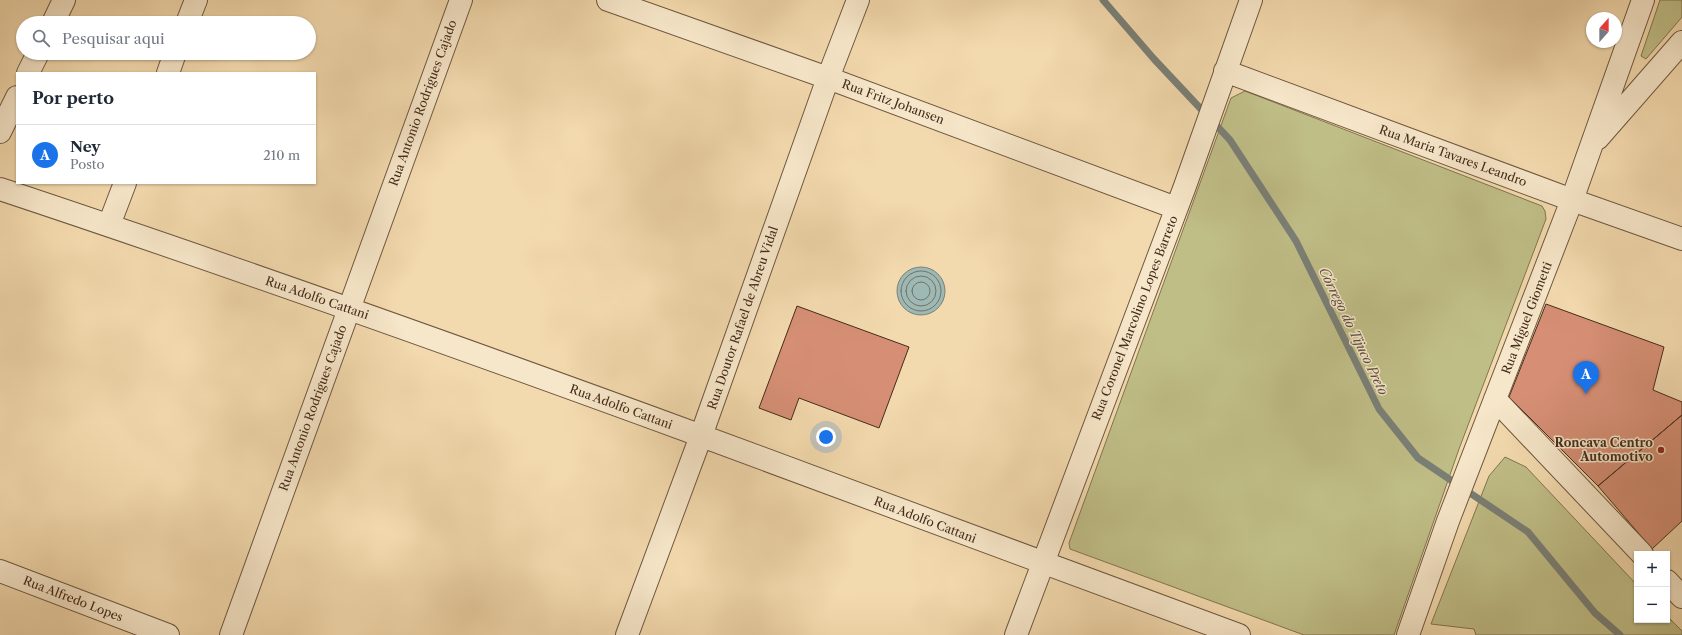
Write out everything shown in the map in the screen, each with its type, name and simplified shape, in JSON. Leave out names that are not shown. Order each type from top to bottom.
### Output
[{"type":"street","points":[[56,16],[64,0]]},
{"type":"street","points":[[190,16],[196,0]]},
{"type":"street","name":"Rua Antonio Rodrigues Cajado","points":[[231,635],[348,308],[461,0]]},
{"type":"street","name":"Rua Fritz Johansen","points":[[608,0],[828,78],[1176,208]]},
{"type":"street","name":"Rua Doutor Rafael de Abreu Vidal","points":[[627,635],[701,436],[828,78],[858,0]]},
{"type":"street","name":"Rua Coronel Marcolino Lopes Barreto","points":[[1016,635],[1041,564],[1176,208],[1251,0]]},
{"type":"street","name":"Rua Miguel Giometti","points":[[1408,635],[1448,521],[1572,200],[1643,0]]},
{"type":"street","points":[[1591,146],[1682,42]]},
{"type":"street","points":[[28,72],[34,60]]},
{"type":"street","points":[[168,72],[173,60]]},
{"type":"street","name":"Rua Maria Tavares Leandro","points":[[1223,78],[1682,239]]},
{"type":"street","points":[[0,132],[16,99]]},
{"type":"street","points":[[109,225],[125,184]]},
{"type":"street","name":"Rua Adolfo Cattani","points":[[0,189],[109,225],[348,308],[701,436],[1041,564],[1239,635]]},
{"type":"street","points":[[1496,399],[1639,551]]},
{"type":"street","name":"Rua Alfredo Lopes","points":[[0,571],[168,635]]},
{"type":"street","points":[[1670,584],[1682,597]]},
{"type":"shaded area","points":[[1660,0],[1682,0],[1682,17],[1646,59],[1641,56]]},
{"type":"shaded area","points":[[1245,91],[1542,206],[1545,211],[1546,219],[1459,449],[1394,635],[1304,635],[1070,549],[1069,543],[1231,98]]},
{"type":"shaded area","points":[[1505,457],[1526,467],[1634,582],[1634,623],[1670,623],[1670,619],[1682,631],[1682,635],[1476,635],[1474,629],[1431,624],[1489,476]]},
{"type":"water","points":[[921,267],[930,269],[938,274],[943,282],[945,291],[943,300],[938,308],[930,313],[921,315],[912,313],[904,308],[899,300],[897,291],[899,282],[904,274],[912,269]]},
{"type":"building","points":[[1546,304],[1664,347],[1653,390],[1682,402],[1682,415],[1598,486],[1509,397]]},
{"type":"building","points":[[797,306],[909,347],[879,428],[799,398],[791,420],[759,408]]},
{"type":"building","name":"Roncava Centro Automotivo","points":[[1682,415],[1682,521],[1652,549],[1598,486]]},
{"type":"waterway","name":"Córrego do Tijuco Preto","points":[[1103,0],[1154,59],[1230,140],[1296,241],[1379,409],[1418,458],[1528,532],[1595,613],[1620,635]]},
{"type":"place","name":"Ney","points":[[1586,394]]},
{"type":"place","name":"Roncava Centro Automotivo","points":[[1661,450]]}]
